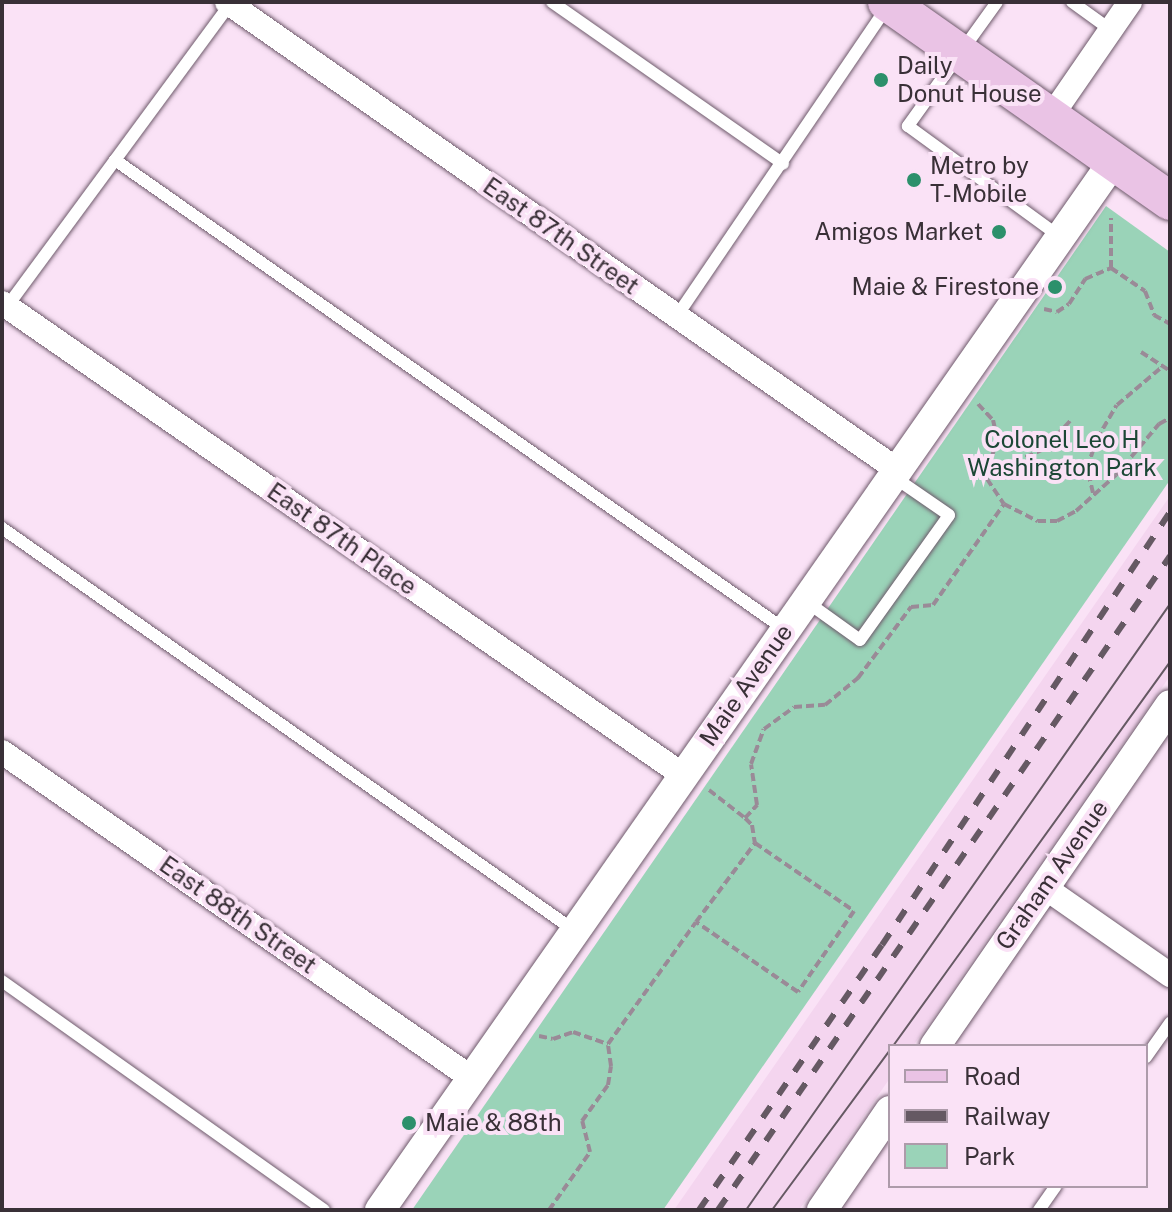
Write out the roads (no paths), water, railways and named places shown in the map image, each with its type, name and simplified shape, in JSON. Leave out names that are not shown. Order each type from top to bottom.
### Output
[{"type":"main road","points":[[888,3],[1170,201]]},
{"type":"street","points":[[1050,118],[1130,2]]},
{"type":"street","name":"East 87th Street","points":[[230,3],[894,472]]},
{"type":"street","name":"Maie Avenue","points":[[380,1210],[575,931],[696,783],[785,629],[1113,162]]},
{"type":"street","name":"East 87th Place","points":[[4,307],[696,783]]},
{"type":"street","name":"Graham Avenue","points":[[936,1044],[1170,705]]},
{"type":"street","name":"East 88th Street","points":[[2,752],[473,1079]]},
{"type":"street","points":[[1044,887],[1170,975]]},
{"type":"street","points":[[822,1210],[888,1114]]},
{"type":"lane","points":[[552,2],[783,164]]},
{"type":"lane","points":[[997,2],[908,126],[1060,237]]},
{"type":"lane","points":[[1072,2],[1111,30]]},
{"type":"lane","points":[[4,307],[230,3]]},
{"type":"lane","points":[[677,316],[783,164],[888,3]]},
{"type":"lane","points":[[115,160],[785,629]]},
{"type":"lane","points":[[804,601],[860,640],[949,515],[894,472]]},
{"type":"lane","points":[[2,528],[575,931]]},
{"type":"lane","points":[[2,981],[324,1210]]},
{"type":"lane","points":[[1148,1054],[1170,1023]]},
{"type":"lane","points":[[1039,1210],[1055,1188]]},
{"type":"tram line","points":[[746,1210],[1170,604]]},
{"type":"tram line","points":[[894,1044],[1170,662]]},
{"type":"tram line","points":[[772,1210],[888,1053]]},
{"type":"railway","points":[[699,1210],[882,945],[1170,512]]},
{"type":"railway","points":[[718,1210],[1170,556]]},
{"type":"place","name":"Daily Donut House","points":[[881,80]]},
{"type":"place","name":"Metro by T-Mobile","points":[[914,180]]},
{"type":"place","name":"Amigos Market","points":[[999,232]]},
{"type":"place","name":"Maie & Firestone","points":[[1055,287]]},
{"type":"place","name":"Maie & 88th","points":[[409,1123]]},
{"type":"park label","name":"Colonel Leo H Washington Park","points":[[1062,454]]}]
